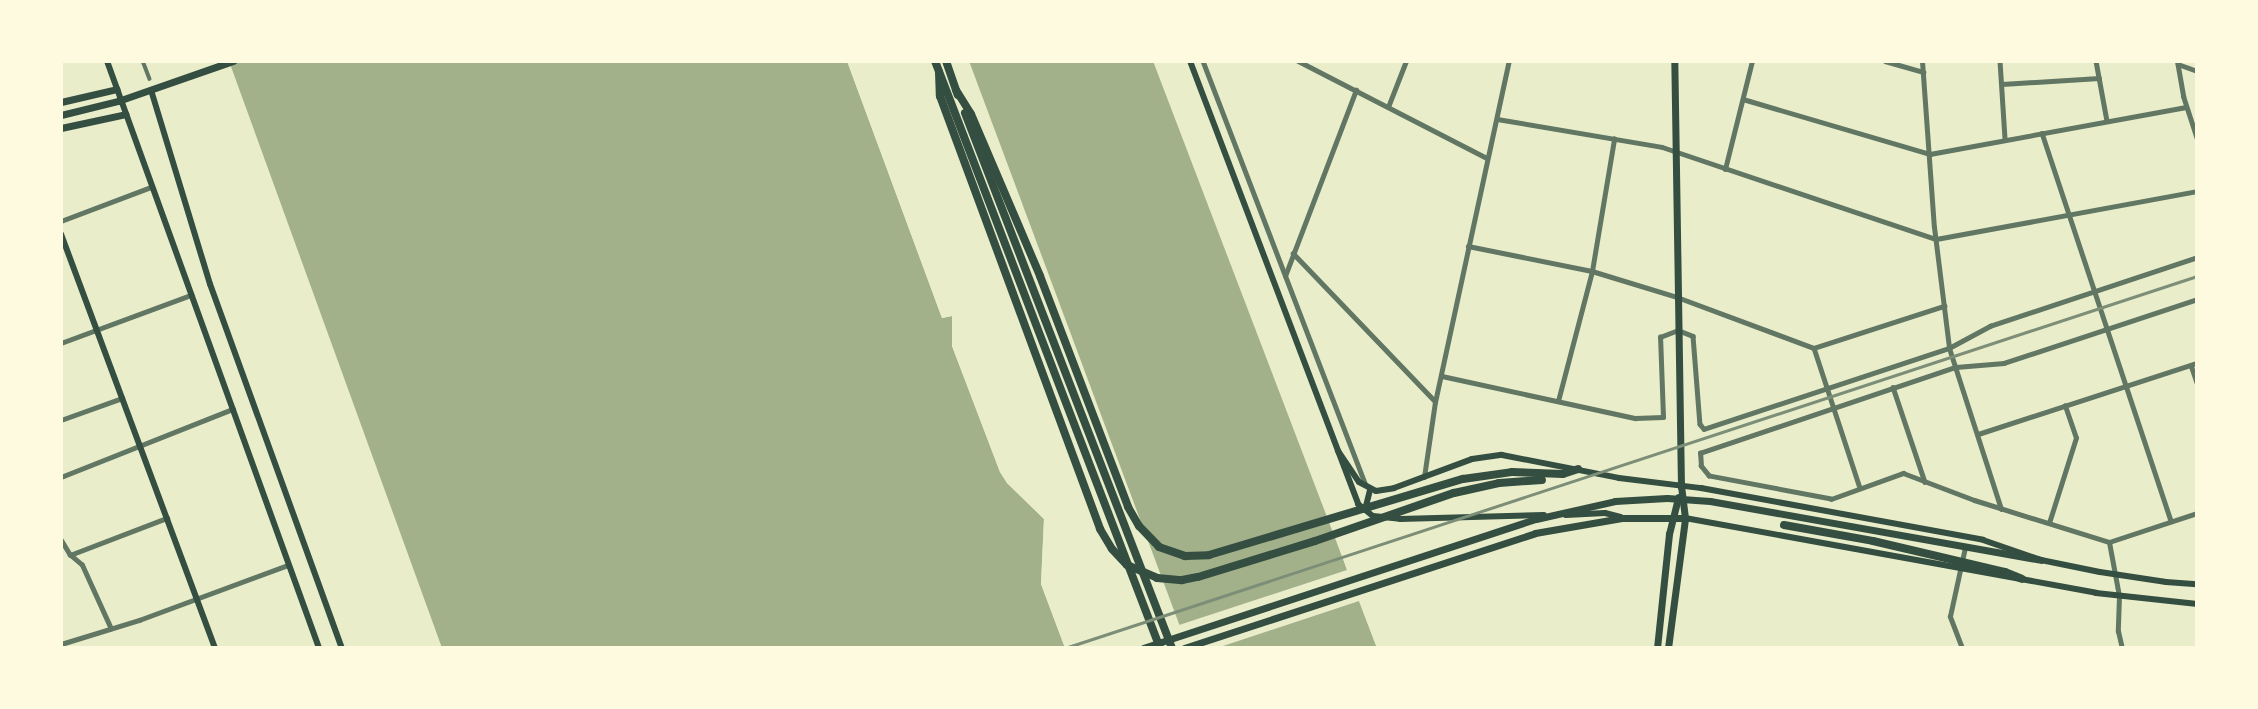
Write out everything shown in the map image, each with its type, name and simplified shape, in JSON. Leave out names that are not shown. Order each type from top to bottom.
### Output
[{"type":"highway","points":[[935,61],[1160,648]]},
{"type":"highway","points":[[946,61],[1172,648]]},
{"type":"highway","points":[[939,72],[940,96],[1100,529],[1112,549],[1127,565],[1157,578],[1182,580],[1198,577],[1315,541],[1454,493],[1499,483],[1542,480]]},
{"type":"highway","points":[[956,90],[971,114],[1040,276],[1128,507],[1152,542],[1175,555],[1209,555],[1464,478],[1512,472],[1563,474],[1578,469]]},
{"type":"highway","points":[[1784,525],[1960,565],[2005,572],[2022,579]]},
{"type":"main road","points":[[107,61],[318,648]]},
{"type":"main road","points":[[61,115],[151,90],[233,61]]},
{"type":"main road","points":[[1190,61],[1355,497],[1365,512],[1400,519],[1605,513],[1622,518]]},
{"type":"main road","points":[[1668,648],[1685,518],[1681,486],[1674,61]]},
{"type":"main road","points":[[61,102],[117,89]]},
{"type":"main road","points":[[151,90],[206,274],[342,648]]},
{"type":"main road","points":[[61,128],[126,114]]},
{"type":"main road","points":[[61,234],[215,648]]},
{"type":"main road","points":[[1338,451],[1350,471],[1368,489],[1394,488],[1472,459],[1502,455],[1983,540],[2041,560]]},
{"type":"main road","points":[[1657,648],[1672,517],[1681,486]]},
{"type":"main road","points":[[1365,512],[1368,489]]},
{"type":"main road","points":[[1143,648],[1536,519],[1604,503],[1667,498],[1710,501],[2116,575],[2197,584]]},
{"type":"main road","points":[[1184,648],[1535,533],[1622,518],[1685,518],[1960,565]]},
{"type":"main road","points":[[2022,579],[2119,596],[2197,604]]},
{"type":"street","points":[[143,61],[150,79]]},
{"type":"street","points":[[1203,61],[1368,489]]},
{"type":"street","points":[[1298,61],[1311,64],[1487,158]]},
{"type":"street","points":[[1388,107],[1406,61]]},
{"type":"street","points":[[1424,477],[1435,402],[1509,61]]},
{"type":"street","points":[[1725,169],[1752,61]]},
{"type":"street","points":[[1885,61],[1923,72]]},
{"type":"street","points":[[1922,61],[1936,239],[1949,348],[2001,509]]},
{"type":"street","points":[[2000,61],[2005,139]]},
{"type":"street","points":[[2096,61],[2108,121]]},
{"type":"street","points":[[2170,61],[2197,71]]},
{"type":"street","points":[[2177,63],[2186,107],[2197,139]]},
{"type":"street","points":[[2002,84],[2099,78]]},
{"type":"street","points":[[1285,276],[1356,90]]},
{"type":"street","points":[[1742,99],[1930,153],[2186,107]]},
{"type":"street","points":[[1497,119],[1662,147],[1936,239],[2197,191]]},
{"type":"street","points":[[2042,133],[2171,521]]},
{"type":"street","points":[[1558,401],[1591,271],[1614,138]]},
{"type":"street","points":[[61,221],[151,187]]},
{"type":"street","points":[[1468,246],[1591,271],[1677,297],[1814,348],[1944,306]]},
{"type":"street","points":[[1293,253],[1435,402]]},
{"type":"street","points":[[1442,376],[1635,418],[1663,417],[1660,337],[1678,330],[1693,336],[1700,424],[1704,429],[1949,348],[1990,326],[2197,257]]},
{"type":"street","points":[[61,343],[191,295]]},
{"type":"street","points":[[2197,299],[2004,363],[1956,367],[1700,453],[1699,456],[1701,466],[1709,476],[1831,499],[1903,473],[2001,509],[2109,542],[2197,513]]},
{"type":"street","points":[[1814,348],[1860,488]]},
{"type":"street","points":[[1978,434],[2194,364],[2197,382]]},
{"type":"street","points":[[1893,387],[1926,482]]},
{"type":"street","points":[[61,420],[122,398]]},
{"type":"street","points":[[2049,523],[2076,438],[2065,405]]},
{"type":"street","points":[[61,477],[233,409]]},
{"type":"street","points":[[70,555],[167,518]]},
{"type":"street","points":[[61,540],[70,555],[82,565],[111,629]]},
{"type":"street","points":[[2109,542],[2119,596],[2118,631],[2122,648]]},
{"type":"street","points":[[1962,648],[1950,616],[1965,547]]},
{"type":"street","points":[[67,644],[288,565]]},
{"type":"shaded area","points":[[229,61],[847,61],[942,318],[952,316],[952,346],[1000,472],[1007,483],[1044,519],[1041,584],[1065,648],[442,648]]},
{"type":"shaded area","points":[[969,61],[1153,61],[1377,648],[1188,648]]},
{"type":"pier","points":[[847,61],[850,61],[944,314],[956,314],[955,345],[1004,471],[1009,481],[1047,518],[1044,584],[1068,648],[1065,648],[1041,584],[1044,519],[1007,483],[1000,472],[952,346],[952,316],[942,318]]},
{"type":"pier","points":[[1337,542],[1341,542],[1381,648],[1377,648],[1359,601],[1217,648],[1184,648],[1176,626],[1347,570]]},
{"type":"railway","points":[[1065,648],[2197,276]]}]
